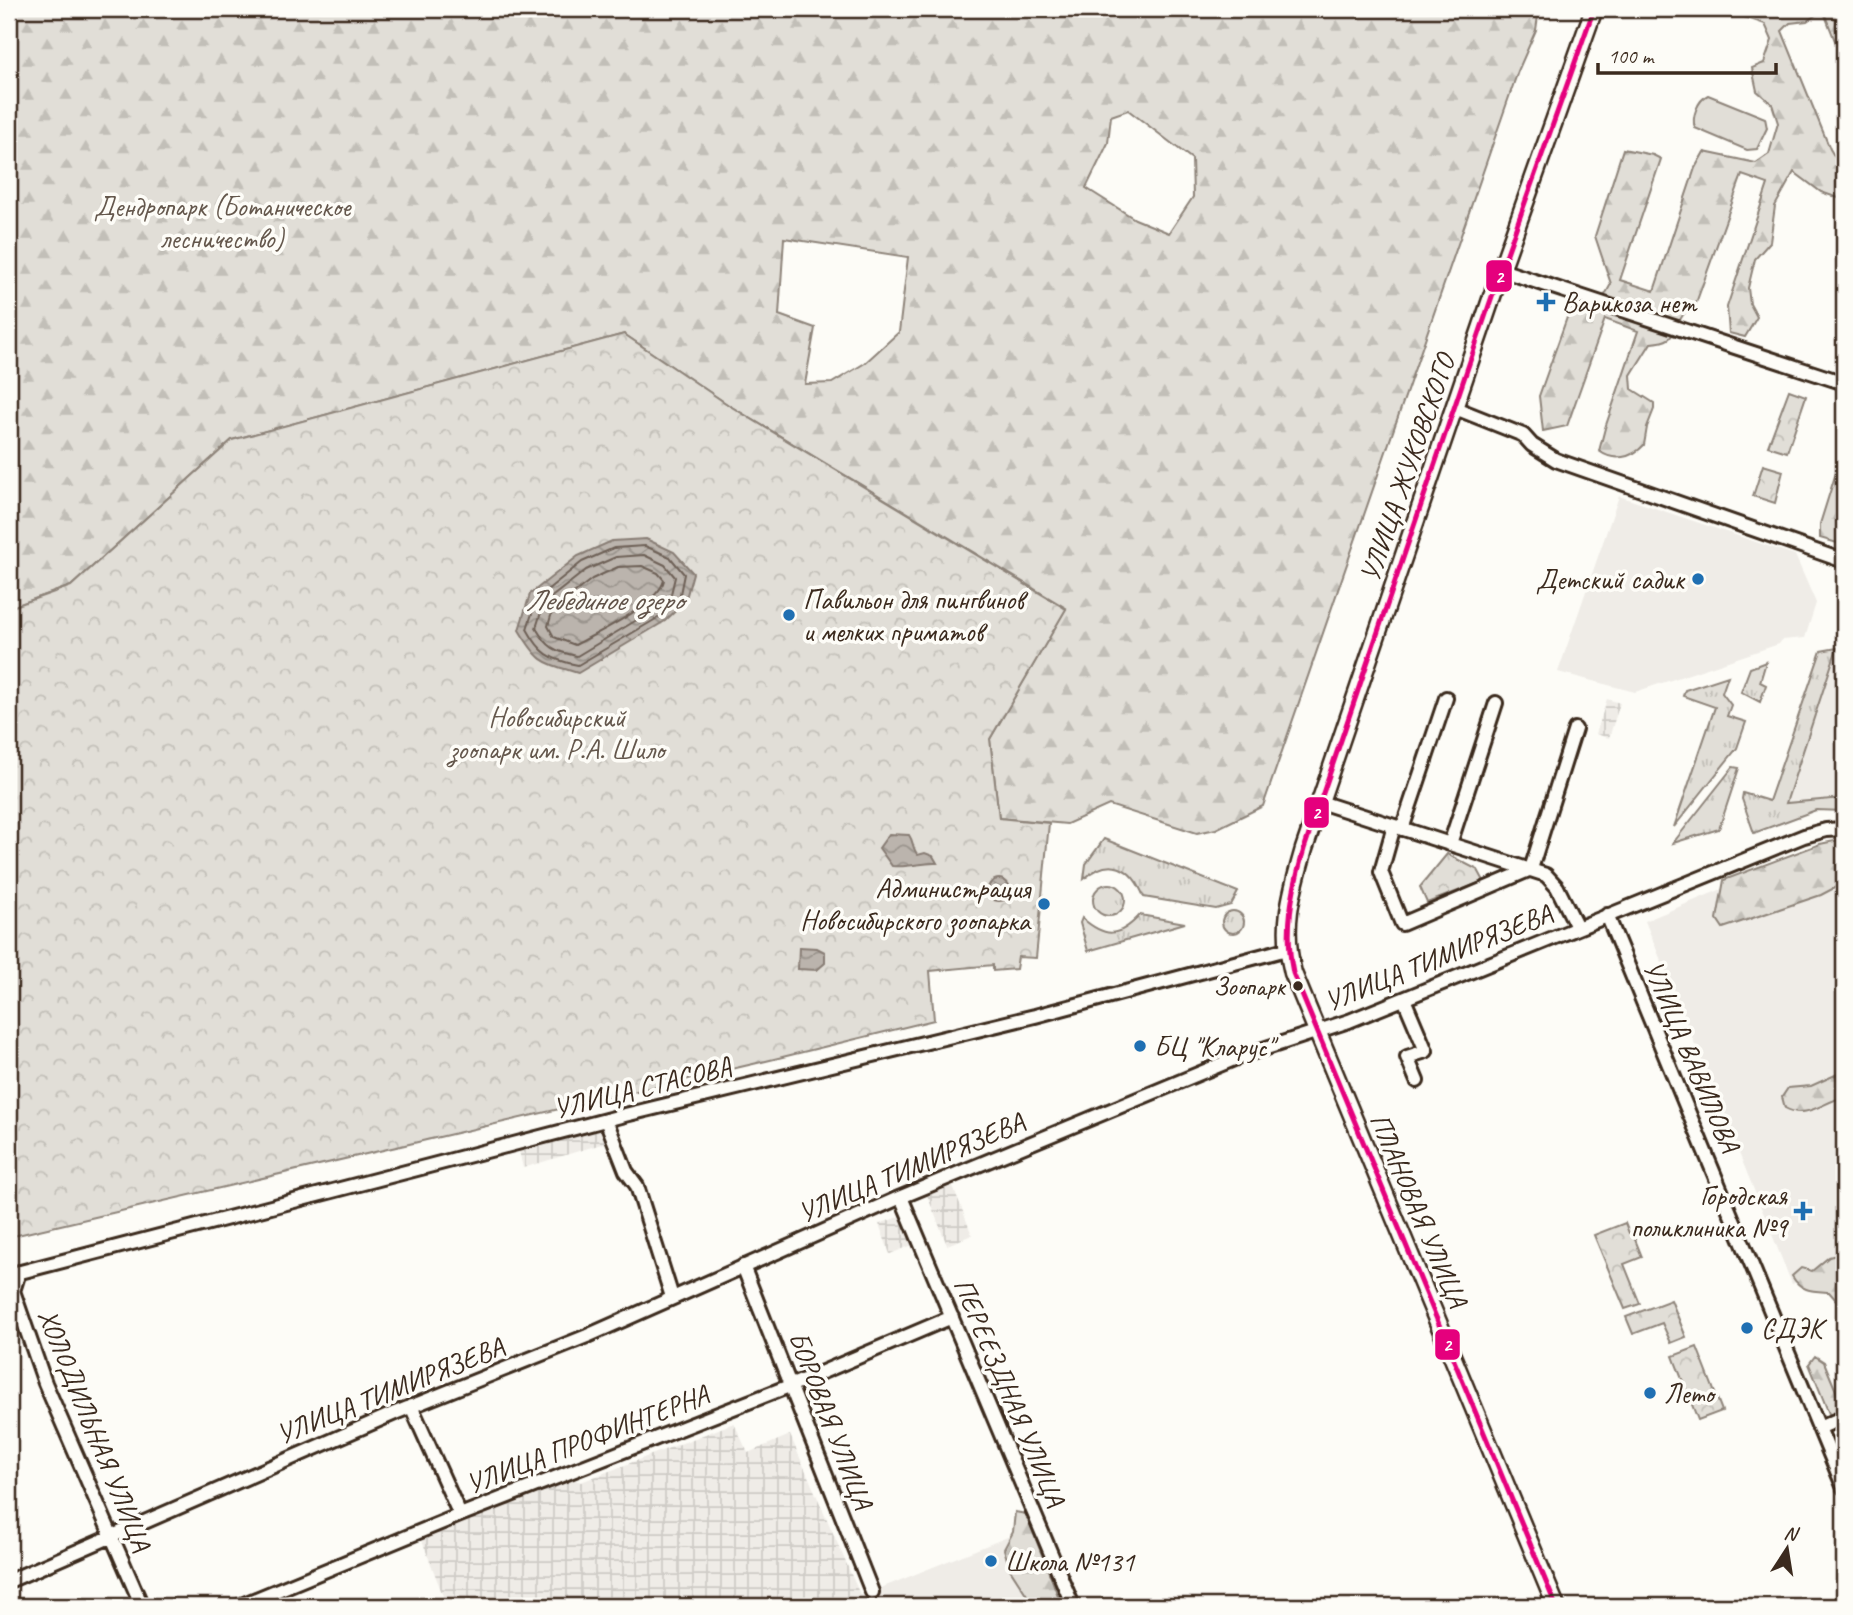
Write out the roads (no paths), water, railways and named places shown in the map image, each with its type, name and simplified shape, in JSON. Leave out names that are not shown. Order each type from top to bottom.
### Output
[{"type":"main road","name":"УЛИЦА ЖУКОВСКОГО","points":[[1287,949],[1290,900],[1320,802],[1501,270],[1594,9]]},
{"type":"main road","name":"ПЛАНОВАЯ УЛИЦА","points":[[1287,949],[1293,973],[1317,1032],[1556,1606]]},
{"type":"street","points":[[1501,270],[1844,383]]},
{"type":"street","points":[[1455,408],[1523,435],[1532,445],[1556,460],[1844,561]]},
{"type":"street","points":[[1446,698],[1381,872],[1402,924],[1531,869],[1575,729]]},
{"type":"street","points":[[1450,844],[1496,703]]},
{"type":"street","points":[[1320,802],[1546,875],[1557,887],[1577,927]]},
{"type":"street","name":"УЛИЦА ТИМИРЯЗЕВА","points":[[9,1581],[411,1406],[587,1336],[901,1197],[1239,1057],[1317,1032],[1404,999],[1804,836],[1826,830],[1844,829]]},
{"type":"street","name":"УЛИЦА ВАВИЛОВА","points":[[1607,915],[1844,1488]]},
{"type":"street","name":"УЛИЦА СТАСОВА","points":[[14,1273],[606,1121],[1035,1016],[1287,949]]},
{"type":"street","points":[[1404,999],[1426,1051],[1407,1057],[1417,1080]]},
{"type":"street","points":[[606,1121],[626,1171],[637,1186],[672,1297]]},
{"type":"street","name":"ПЕРЕЕЗДНАЯ УЛИЦА","points":[[901,1197],[1073,1606]]},
{"type":"street","name":"БОРОВАЯ УЛИЦА","points":[[743,1266],[872,1592]]},
{"type":"street","name":"ХОЛОДИЛЬНАЯ УЛИЦА","points":[[14,1273],[13,1291],[45,1383],[142,1606]]},
{"type":"street","name":"УЛИЦА ПРОФИНТЕРНА","points":[[239,1606],[460,1515],[792,1385],[952,1317]]},
{"type":"street","points":[[411,1406],[460,1515]]},
{"type":"street","points":[[1819,1428],[1844,1418]]},
{"type":"water","name":"Лебединое озеро","points":[[646,539],[674,552],[693,573],[685,602],[665,621],[578,673],[542,660],[519,630],[530,594],[578,556],[612,541]]},
{"type":"water","points":[[889,834],[909,835],[918,855],[925,853],[933,856],[937,863],[892,866],[879,848]]},
{"type":"water","points":[[999,879],[1007,882],[1010,890],[1007,898],[999,901],[991,898],[988,890],[991,882]]},
{"type":"water","points":[[799,947],[817,948],[825,952],[825,963],[817,970],[798,969]]},
{"type":"place","name":"Варикоза нет","points":[[1546,302]]},
{"type":"place","name":"Детский садик","points":[[1698,579]]},
{"type":"place","name":"Павильон для пингвинов и мелких приматов","points":[[789,615]]},
{"type":"place","name":"Администрация Новосибирского зоопарка","points":[[1044,904]]},
{"type":"place","name":"Зоопарк","points":[[1298,986]]},
{"type":"place","name":"БЦ \"Кларус\"","points":[[1140,1046]]},
{"type":"place","name":"Городская поликлиника №9","points":[[1803,1211]]},
{"type":"place","name":"СДЭК","points":[[1747,1328]]},
{"type":"place","name":"Лето","points":[[1650,1393]]},
{"type":"place","name":"Школа №131","points":[[991,1561]]},
{"type":"park label","name":"Дендропарк (Ботаническое лесничество)","points":[[222,222]]},
{"type":"park label","name":"Новосибирский зоопарк им. Р.А. Шило","points":[[557,733]]}]
